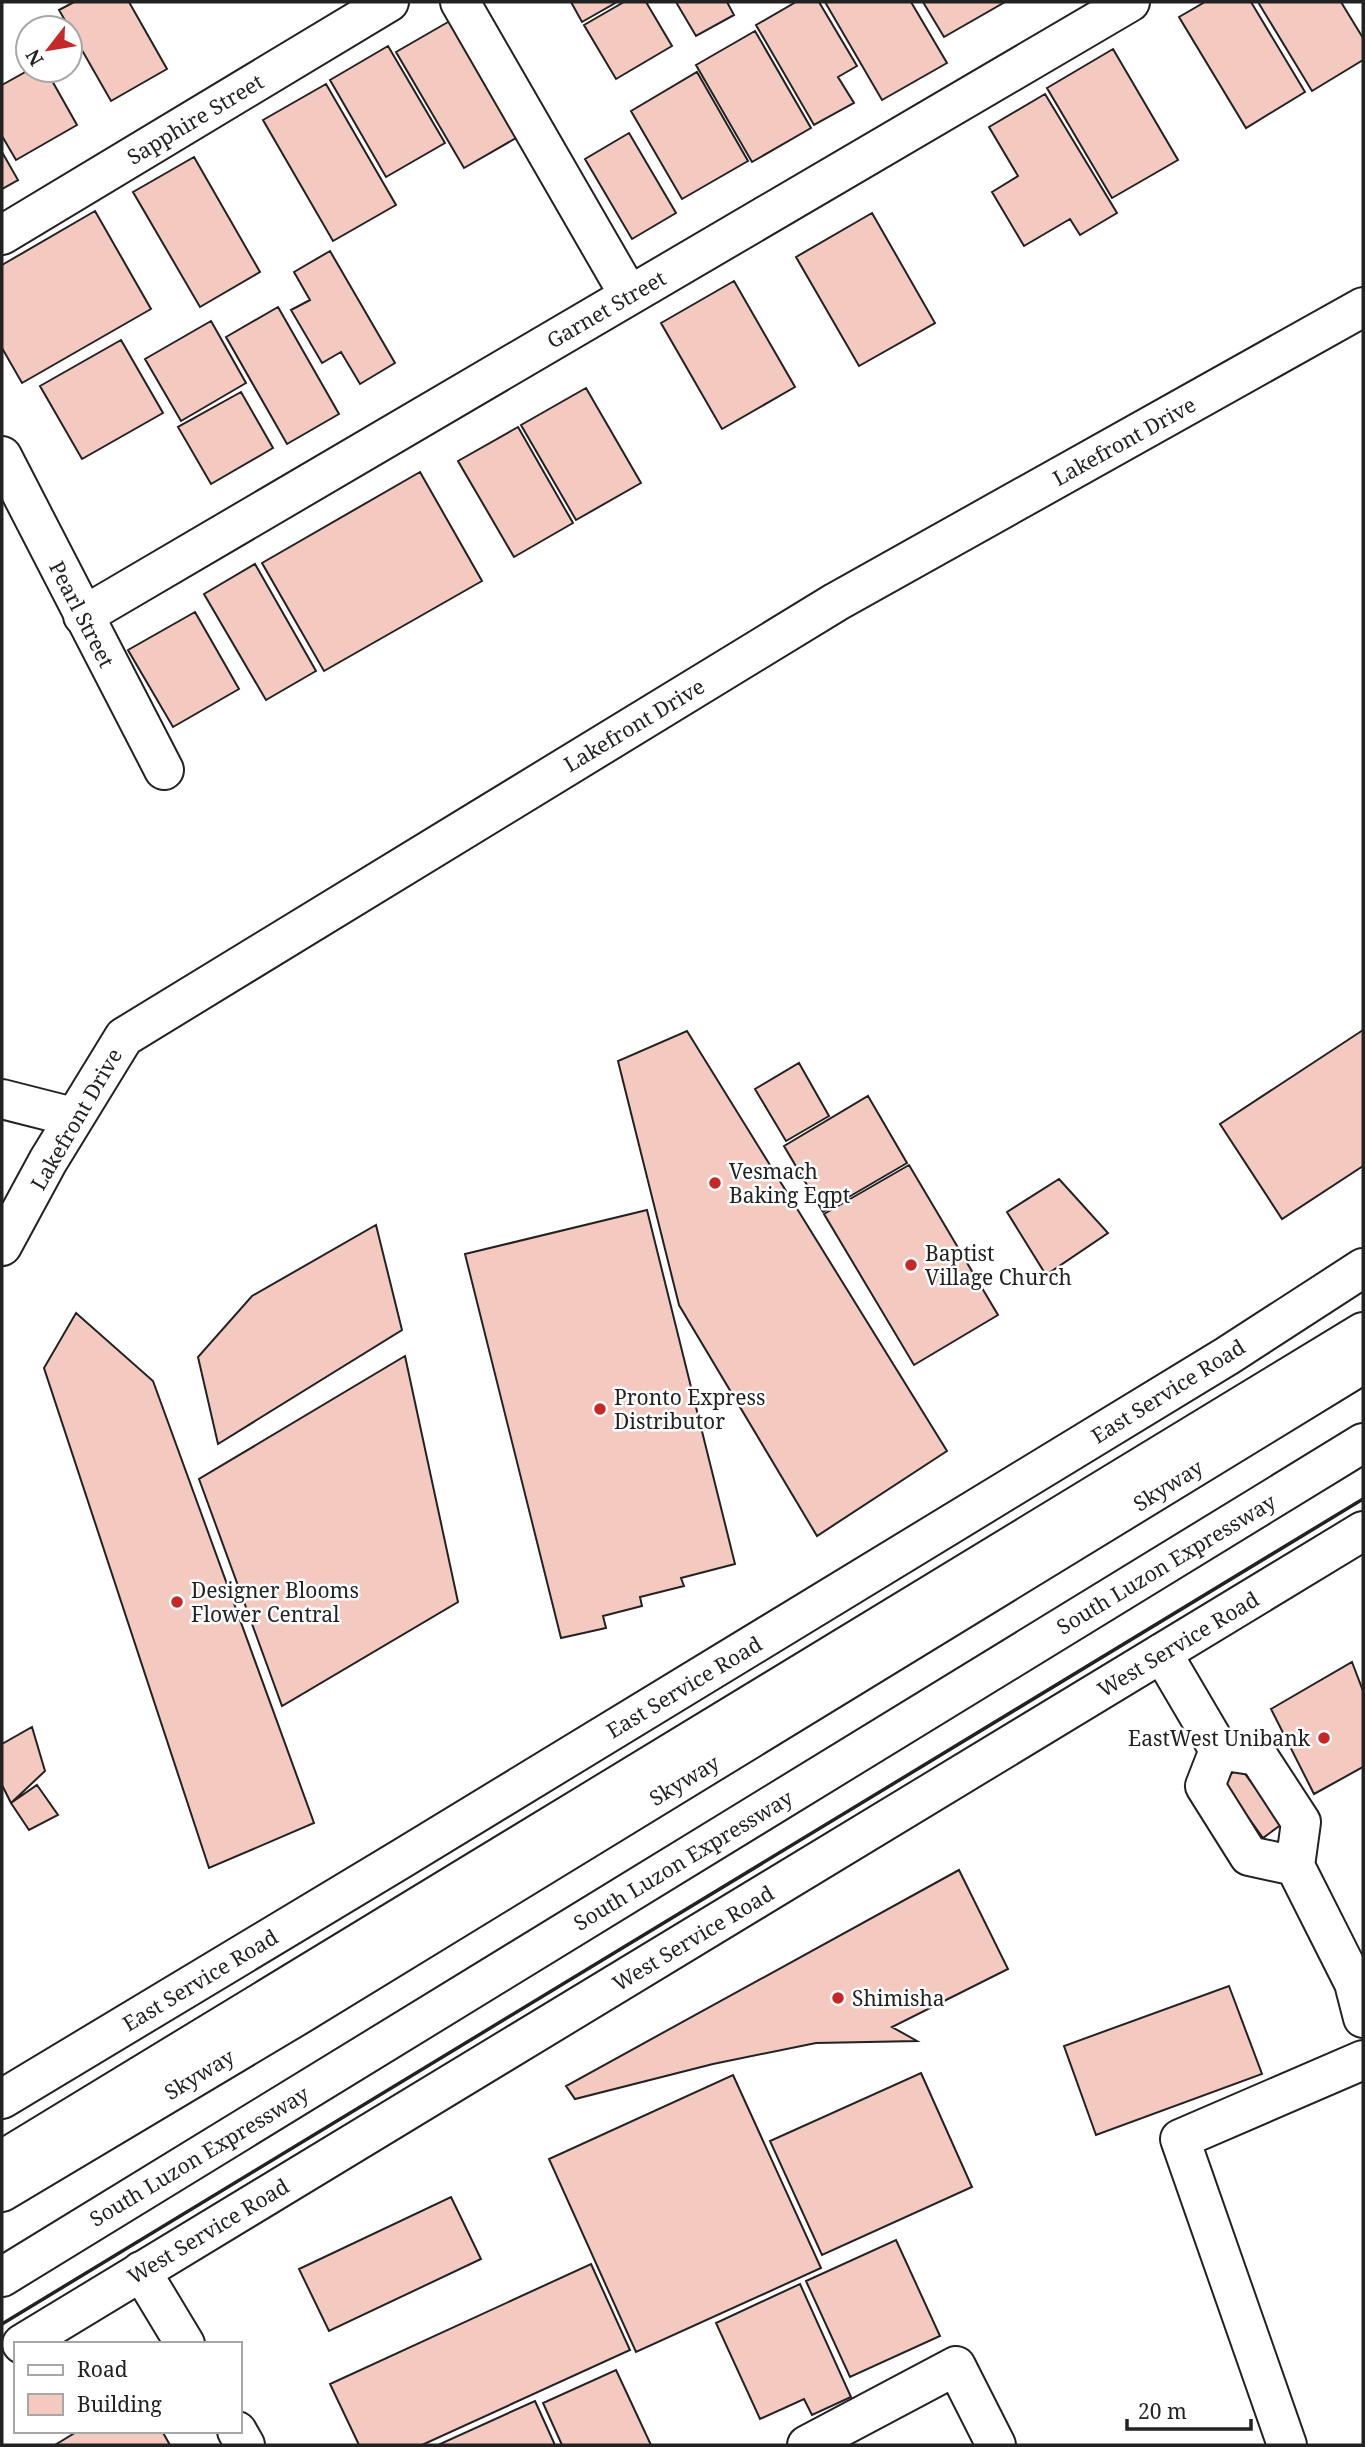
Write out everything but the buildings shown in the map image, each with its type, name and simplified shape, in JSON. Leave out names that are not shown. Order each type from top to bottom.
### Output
[{"type":"main road","name":"Sapphire Street","points":[[2,235],[389,2]]},
{"type":"main road","points":[[460,2],[629,295]]},
{"type":"main road","name":"Garnet Street","points":[[83,616],[1130,2]]},
{"type":"main road","name":"Lakefront Drive","points":[[2,1246],[73,1118],[124,1037],[836,602],[1363,307]]},
{"type":"main road","name":"Pearl Street","points":[[2,456],[164,770]]},
{"type":"main road","points":[[2,1099],[73,1118]]},
{"type":"main road","name":"East Service Road","points":[[2,2099],[1227,1356],[1363,1268]]},
{"type":"main road","points":[[2,2160],[274,1997],[1363,1332]]},
{"type":"main road","name":"Skyway","points":[[2,2192],[332,1995],[1363,1364]]},
{"type":"main road","points":[[2,2246],[1363,1419]]},
{"type":"main road","name":"South Luzon Expressway","points":[[2,2277],[1363,1443]]},
{"type":"main road","name":"West Service Road","points":[[25,2342],[1363,1531]]},
{"type":"main road","points":[[1162,1653],[1219,1749],[1258,1756],[1301,1822],[1295,1866],[1360,1995]]},
{"type":"main road","points":[[1219,1749],[1205,1786],[1249,1856],[1295,1866]]},
{"type":"main road","points":[[1287,2445],[1180,2139],[1363,2060]]},
{"type":"main road","points":[[141,2271],[184,2342]]},
{"type":"main road","points":[[807,2445],[956,2366],[996,2445]]},
{"type":"wall","points":[[2,2324],[1363,1499]]},
{"type":"place","name":"Vesmach Baking Eqpt","points":[[715,1183]]},
{"type":"place","name":"Baptist Village Church","points":[[911,1265]]},
{"type":"place","name":"Pronto Express Distributor","points":[[600,1409]]},
{"type":"place","name":"Designer Blooms Flower Central","points":[[177,1602]]},
{"type":"place","name":"EastWest Unibank","points":[[1324,1738]]},
{"type":"place","name":"Shimisha","points":[[838,1998]]}]
